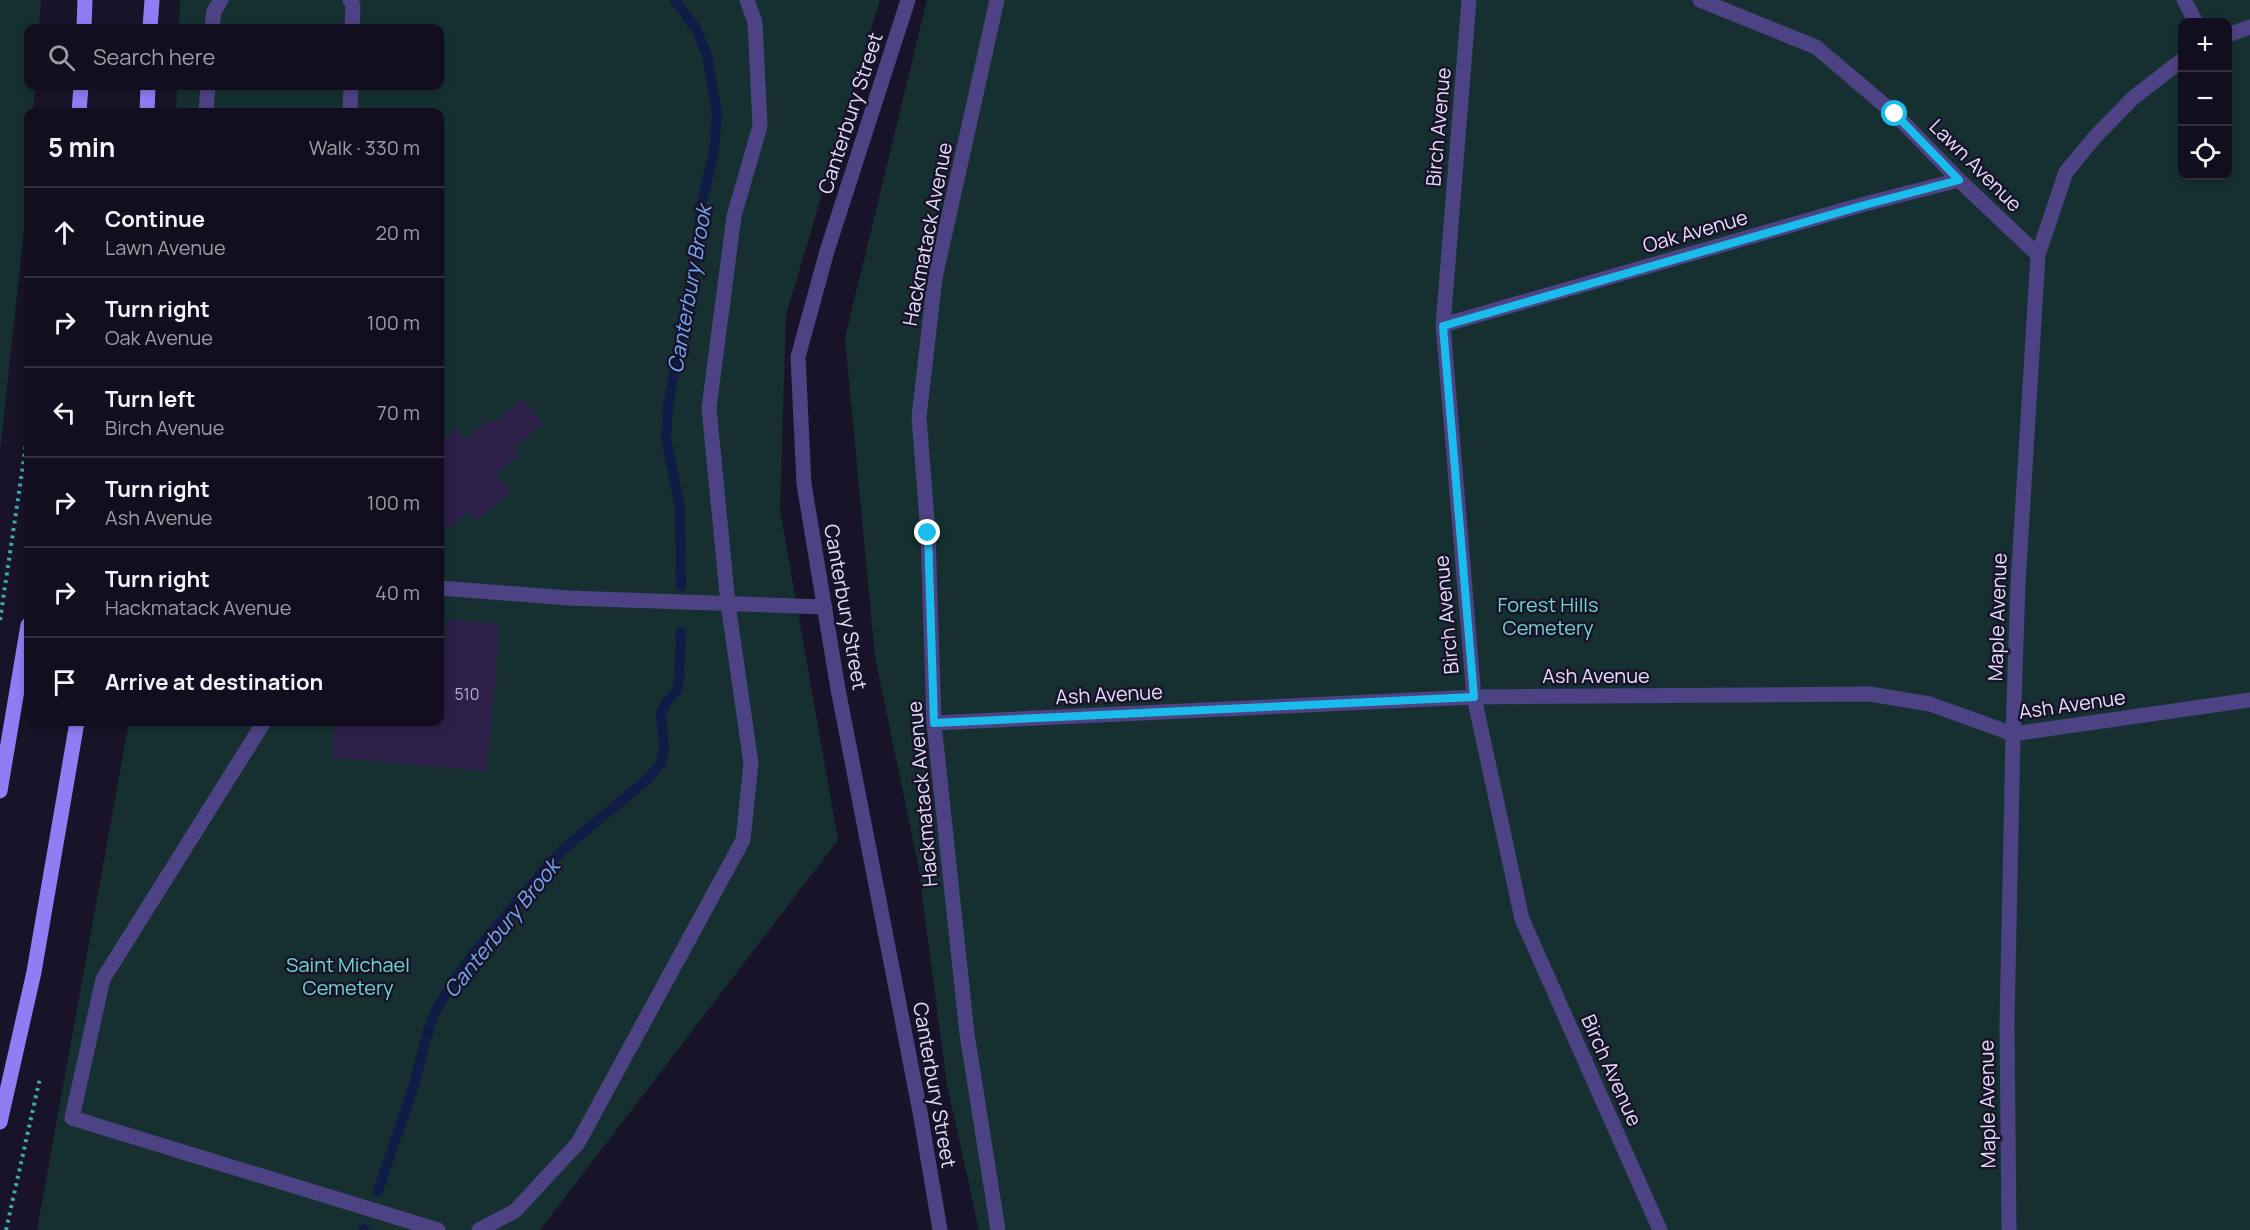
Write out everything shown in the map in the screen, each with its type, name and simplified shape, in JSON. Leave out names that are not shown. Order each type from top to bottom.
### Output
[{"type":"main road","points":[[84,24],[85,0]]},
{"type":"main road","points":[[150,24],[152,0]]},
{"type":"main road","points":[[80,108],[81,90]]},
{"type":"main road","points":[[147,108],[148,90]]},
{"type":"main road","points":[[0,791],[24,649]]},
{"type":"main road","points":[[0,1122],[34,972],[76,726]]},
{"type":"street","points":[[212,24],[214,11],[221,0]]},
{"type":"street","points":[[350,0],[353,5],[352,24]]},
{"type":"street","points":[[479,1230],[515,1210],[579,1143],[743,840],[751,763],[728,604],[709,408],[734,216],[760,126],[755,22],[747,0]]},
{"type":"street","name":"Canterbury Street","points":[[908,0],[827,251],[798,357],[804,484],[838,689],[920,1112],[940,1230]]},
{"type":"street","name":"Hackmatack Avenue","points":[[997,0],[935,278],[919,417],[928,533],[934,723],[967,1034],[998,1230]]},
{"type":"street","name":"Birch Avenue","points":[[1469,0],[1443,326],[1474,697],[1522,919],[1660,1230]]},
{"type":"street","name":"Lawn Avenue","points":[[1700,0],[1816,47],[1895,114],[1959,180],[2038,255]]},
{"type":"street","points":[[2184,0],[2194,18]]},
{"type":"street","points":[[2232,34],[2250,27]]},
{"type":"street","name":"Maple Avenue","points":[[2009,1230],[2007,1024],[2013,734],[2018,584],[2038,255],[2066,172],[2095,136],[2133,98],[2178,63]]},
{"type":"street","points":[[206,108],[208,90]]},
{"type":"street","points":[[350,108],[351,90]]},
{"type":"street","name":"Oak Avenue","points":[[1443,326],[1959,180]]},
{"type":"street","points":[[444,588],[568,598],[825,607]]},
{"type":"street","name":"Ash Avenue","points":[[934,723],[1474,697],[1870,694],[1930,704],[2013,734],[2250,700]]},
{"type":"street","points":[[261,726],[103,979],[72,1118],[438,1230]]},
{"type":"path","points":[[0,620],[24,465]]},
{"type":"green space","points":[[0,0],[41,0],[39,24],[24,24],[24,90],[35,90],[33,108],[24,108],[24,229],[0,452]]},
{"type":"green space","name":"Saint Michael Cemetery","points":[[180,0],[880,0],[786,315],[780,510],[838,840],[540,1230],[37,1230],[128,726],[444,726],[444,108],[176,108],[177,90],[444,90],[444,24],[179,24]]},
{"type":"green space","name":"Forest Hills Cemetery","points":[[927,0],[2250,0],[2250,1230],[979,1230],[947,1085],[918,864],[875,657],[845,338]]},
{"type":"building","points":[[523,399],[543,423],[514,448],[519,454],[496,474],[511,492],[476,521],[469,511],[448,529],[444,524],[444,439],[457,428],[466,439],[489,420],[492,424]]},
{"type":"building","points":[[447,619],[500,624],[487,771],[332,758],[335,726],[444,726],[444,653]]},
{"type":"waterway","name":"Canterbury Brook","points":[[675,0],[696,29],[707,55],[717,113],[714,152],[702,202],[689,305],[668,406],[666,437],[680,507],[681,586]]},
{"type":"waterway","name":"Canterbury Brook","points":[[378,1191],[415,1082],[434,1014],[449,988],[471,957],[544,870],[566,847],[649,778],[661,763],[664,748],[661,713],[667,701],[676,692],[679,680],[681,632]]},
{"type":"route","points":[[928,533],[934,723],[1474,697],[1443,326],[1959,180],[1895,114]]}]
